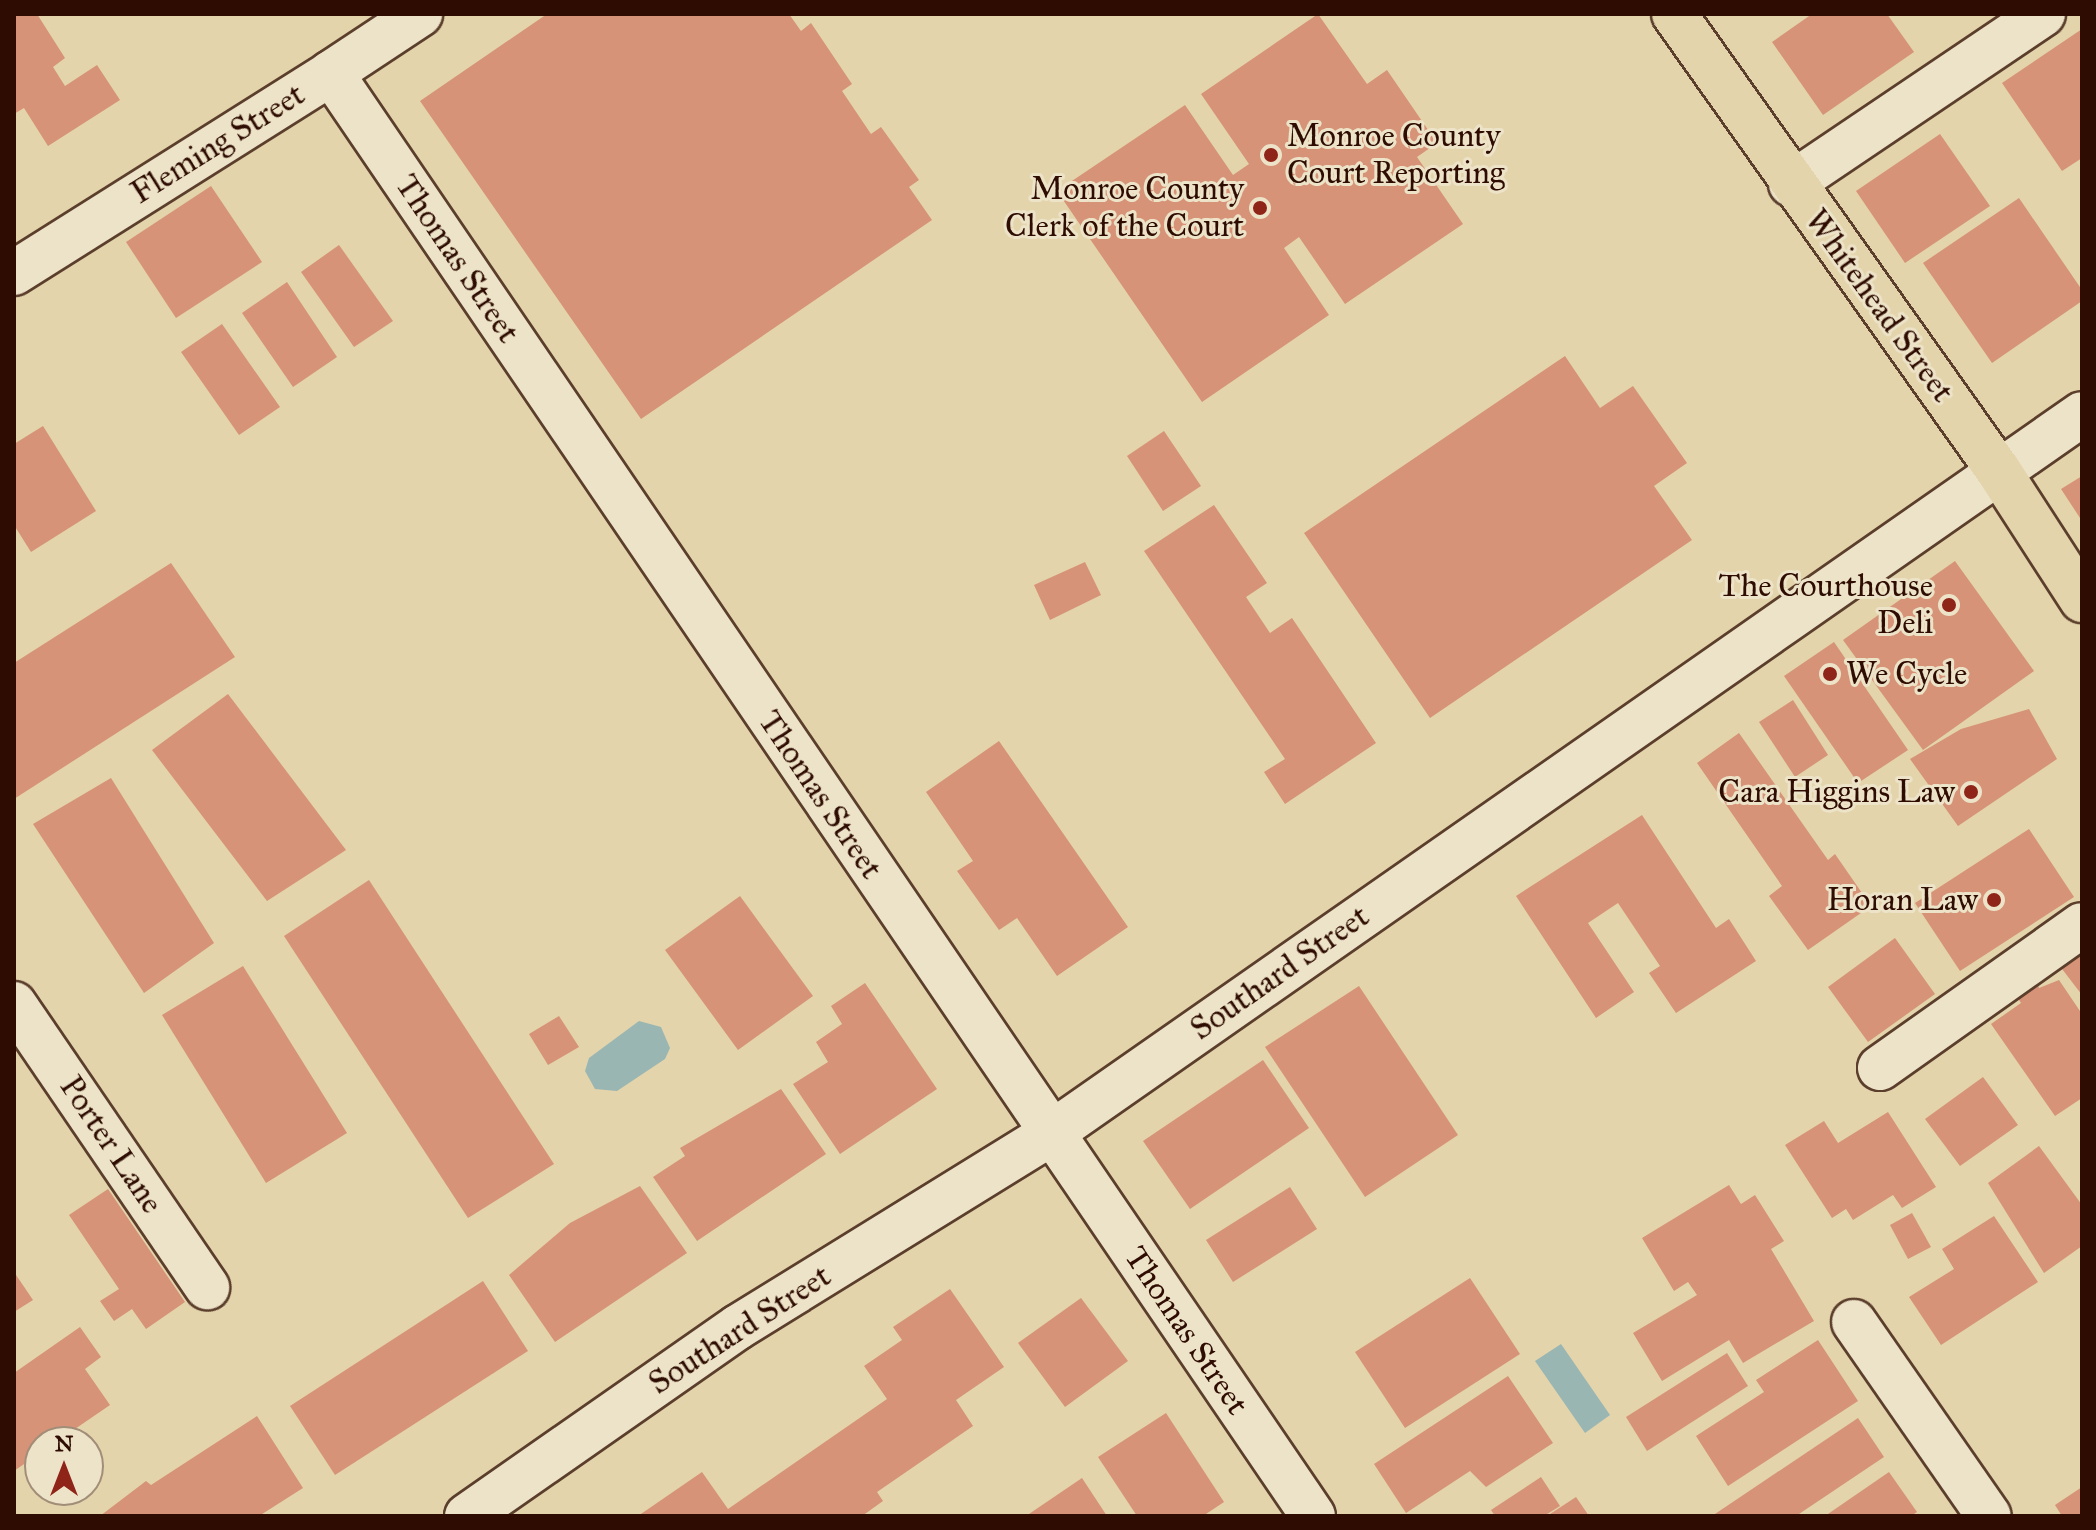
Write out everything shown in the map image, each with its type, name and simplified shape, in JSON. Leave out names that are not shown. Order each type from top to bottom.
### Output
[{"type":"main road","name":"Whitehead Street","points":[[1674,14],[1791,184],[1998,470],[2082,600]]},
{"type":"street","name":"Fleming Street","points":[[14,273],[420,14]]},
{"type":"street","points":[[1791,184],[2043,14]]},
{"type":"street","name":"Thomas Street","points":[[331,73],[1050,1134],[1313,1516]]},
{"type":"street","name":"Southard Street","points":[[467,1516],[738,1327],[1050,1134],[2082,414]]},
{"type":"street","points":[[1880,1068],[2082,925]]},
{"type":"street","name":"Porter Lane","points":[[14,1004],[207,1287]]},
{"type":"street","points":[[1854,1322],[1989,1516]]},
{"type":"water","points":[[639,1021],[661,1027],[670,1048],[665,1059],[617,1091],[595,1089],[585,1071],[589,1058]]},
{"type":"water","points":[[1561,1344],[1610,1415],[1585,1433],[1535,1361]]},
{"type":"building","points":[[14,14],[37,14],[65,58],[53,67],[65,86],[97,65],[120,100],[48,146],[24,108],[14,114]]},
{"type":"building","points":[[547,14],[789,14],[801,31],[811,23],[852,84],[842,91],[871,134],[881,127],[919,180],[909,187],[932,220],[641,419],[420,101]]},
{"type":"building","name":"Monroe County Clerk of the Court","points":[[1318,14],[1367,84],[1387,70],[1437,143],[1417,157],[1463,224],[1345,304],[1299,237],[1284,248],[1329,315],[1202,402],[1057,191],[1185,105],[1233,175],[1249,164],[1201,94]]},
{"type":"building","points":[[1812,14],[1887,14],[1914,52],[1823,115],[1772,42]]},
{"type":"building","points":[[2082,29],[2082,158],[2062,171],[2002,83]]},
{"type":"building","points":[[1940,134],[1990,206],[1905,263],[1856,191]]},
{"type":"building","points":[[211,186],[262,262],[176,318],[126,242]]},
{"type":"building","points":[[2019,198],[2082,290],[2082,301],[1992,363],[1923,263]]},
{"type":"building","points":[[339,245],[393,321],[354,347],[301,272]]},
{"type":"building","points":[[287,282],[337,357],[293,387],[242,313]]},
{"type":"building","points":[[222,324],[280,407],[239,435],[181,352]]},
{"type":"building","points":[[1565,356],[1600,408],[1633,386],[1687,463],[1654,486],[1692,540],[1430,718],[1304,533]]},
{"type":"building","points":[[43,426],[96,511],[31,552],[14,525],[14,444]]},
{"type":"building","points":[[1164,431],[1201,486],[1163,511],[1127,456]]},
{"type":"building","points":[[2082,476],[2082,521],[2061,489]]},
{"type":"building","points":[[1214,505],[1267,583],[1246,597],[1270,633],[1292,618],[1376,743],[1285,804],[1264,772],[1285,759],[1144,551]]},
{"type":"building","points":[[1955,561],[2034,671],[1923,750],[1843,640]]},
{"type":"building","points":[[1085,562],[1101,595],[1050,620],[1034,585]]},
{"type":"building","points":[[171,563],[235,657],[14,799],[14,663]]},
{"type":"building","points":[[1834,642],[1908,750],[1858,783],[1784,676]]},
{"type":"building","points":[[228,694],[346,850],[267,901],[152,750]]},
{"type":"building","points":[[1793,700],[1828,755],[1795,777],[1759,722]]},
{"type":"building","name":"Cara Higgins Law","points":[[2029,709],[2057,759],[1958,826],[1910,759],[1961,729]]},
{"type":"building","points":[[1739,733],[1828,860],[1835,854],[1871,906],[1808,950],[1769,896],[1782,886],[1697,763]]},
{"type":"building","points":[[999,741],[1128,927],[1057,976],[1017,918],[999,930],[957,871],[973,861],[926,792]]},
{"type":"building","points":[[111,778],[214,943],[144,993],[33,824]]},
{"type":"building","points":[[1642,815],[1716,928],[1729,919],[1756,961],[1676,1013],[1649,973],[1660,966],[1618,903],[1588,923],[1634,992],[1596,1018],[1516,896]]},
{"type":"building","name":"Horan Law","points":[[2029,829],[2074,897],[1960,971],[1915,903]]},
{"type":"building","points":[[369,880],[554,1164],[468,1218],[284,936]]},
{"type":"building","points":[[740,896],[813,996],[738,1050],[665,950]]},
{"type":"building","points":[[1895,938],[1935,994],[1868,1042],[1828,987]]},
{"type":"building","points":[[2082,947],[2082,995],[2059,965]]},
{"type":"building","points":[[243,966],[347,1133],[266,1183],[162,1015]]},
{"type":"building","points":[[2034,974],[2039,988],[2059,980],[2082,1014],[2082,1098],[2055,1116],[1991,1024],[2021,1003],[2009,984]]},
{"type":"building","points":[[865,983],[937,1089],[840,1154],[793,1084],[828,1062],[816,1042],[842,1024],[831,1006]]},
{"type":"building","points":[[1359,986],[1458,1135],[1365,1197],[1265,1047]]},
{"type":"building","points":[[559,1016],[579,1047],[548,1065],[529,1034]]},
{"type":"building","points":[[1263,1060],[1309,1128],[1190,1209],[1143,1141]]},
{"type":"building","points":[[1983,1077],[2018,1125],[1960,1166],[1925,1119]]},
{"type":"building","points":[[781,1089],[826,1154],[697,1241],[653,1177],[685,1156],[680,1148]]},
{"type":"building","points":[[1888,1112],[1936,1187],[1902,1208],[1893,1195],[1853,1220],[1846,1209],[1832,1218],[1785,1145],[1824,1121],[1838,1143]]},
{"type":"building","points":[[2039,1146],[2082,1205],[2082,1246],[2044,1273],[1988,1183]]},
{"type":"building","points":[[1729,1185],[1741,1204],[1755,1195],[1784,1241],[1771,1249],[1814,1321],[1743,1363],[1729,1340],[1662,1381],[1633,1333],[1697,1295],[1688,1282],[1674,1291],[1642,1238]]},
{"type":"building","points":[[640,1186],[687,1253],[555,1342],[509,1275],[570,1223]]},
{"type":"building","points":[[1290,1187],[1317,1229],[1233,1282],[1206,1240]]},
{"type":"building","points":[[108,1189],[185,1302],[146,1329],[132,1309],[114,1321],[100,1301],[119,1289],[69,1215]]},
{"type":"building","points":[[1912,1213],[1931,1247],[1908,1259],[1890,1225]]},
{"type":"building","points":[[1994,1216],[2038,1282],[1941,1345],[1909,1297],[1954,1269],[1942,1249]]},
{"type":"building","points":[[14,1272],[33,1300],[14,1312]]},
{"type":"building","points":[[1470,1278],[1520,1354],[1405,1428],[1355,1352]]},
{"type":"building","points":[[483,1281],[528,1351],[335,1475],[290,1406]]},
{"type":"building","points":[[950,1289],[1004,1367],[956,1400],[973,1426],[877,1492],[883,1501],[862,1516],[638,1516],[702,1472],[728,1509],[887,1399],[864,1366],[902,1340],[893,1327]]},
{"type":"building","points":[[1081,1298],[1128,1361],[1065,1407],[1018,1343]]},
{"type":"building","points":[[80,1327],[101,1357],[85,1369],[110,1405],[79,1426],[24,1426],[24,1464],[14,1471],[14,1373]]},
{"type":"building","points":[[1818,1340],[1858,1401],[1728,1486],[1696,1436],[1764,1392],[1756,1380]]},
{"type":"building","points":[[1727,1353],[1748,1386],[1647,1451],[1626,1417]]},
{"type":"building","points":[[1508,1376],[1553,1443],[1486,1487],[1470,1471],[1406,1513],[1374,1464]]},
{"type":"building","points":[[1166,1413],[1224,1502],[1203,1516],[1137,1516],[1098,1457]]},
{"type":"building","points":[[257,1416],[303,1488],[259,1516],[100,1516],[146,1481],[151,1485]]},
{"type":"building","points":[[1858,1418],[1884,1457],[1796,1516],[1712,1516]]},
{"type":"building","points":[[1889,1472],[1917,1512],[1911,1516],[1825,1516]]},
{"type":"building","points":[[1541,1477],[1560,1506],[1544,1516],[1495,1516],[1491,1510]]},
{"type":"building","points":[[1082,1478],[1107,1516],[1026,1516]]},
{"type":"building","points":[[2082,1487],[2082,1516],[2062,1516],[2055,1505]]},
{"type":"building","points":[[1576,1497],[1589,1516],[1547,1516]]},
{"type":"place","name":"Monroe County Court Reporting","points":[[1271,155]]},
{"type":"place","name":"Monroe County Clerk of the Court","points":[[1260,208]]},
{"type":"place","name":"The Courthouse Deli","points":[[1949,605]]},
{"type":"place","name":"We Cycle","points":[[1830,674]]},
{"type":"place","name":"Cara Higgins Law","points":[[1971,792]]},
{"type":"place","name":"Horan Law","points":[[1994,900]]}]
